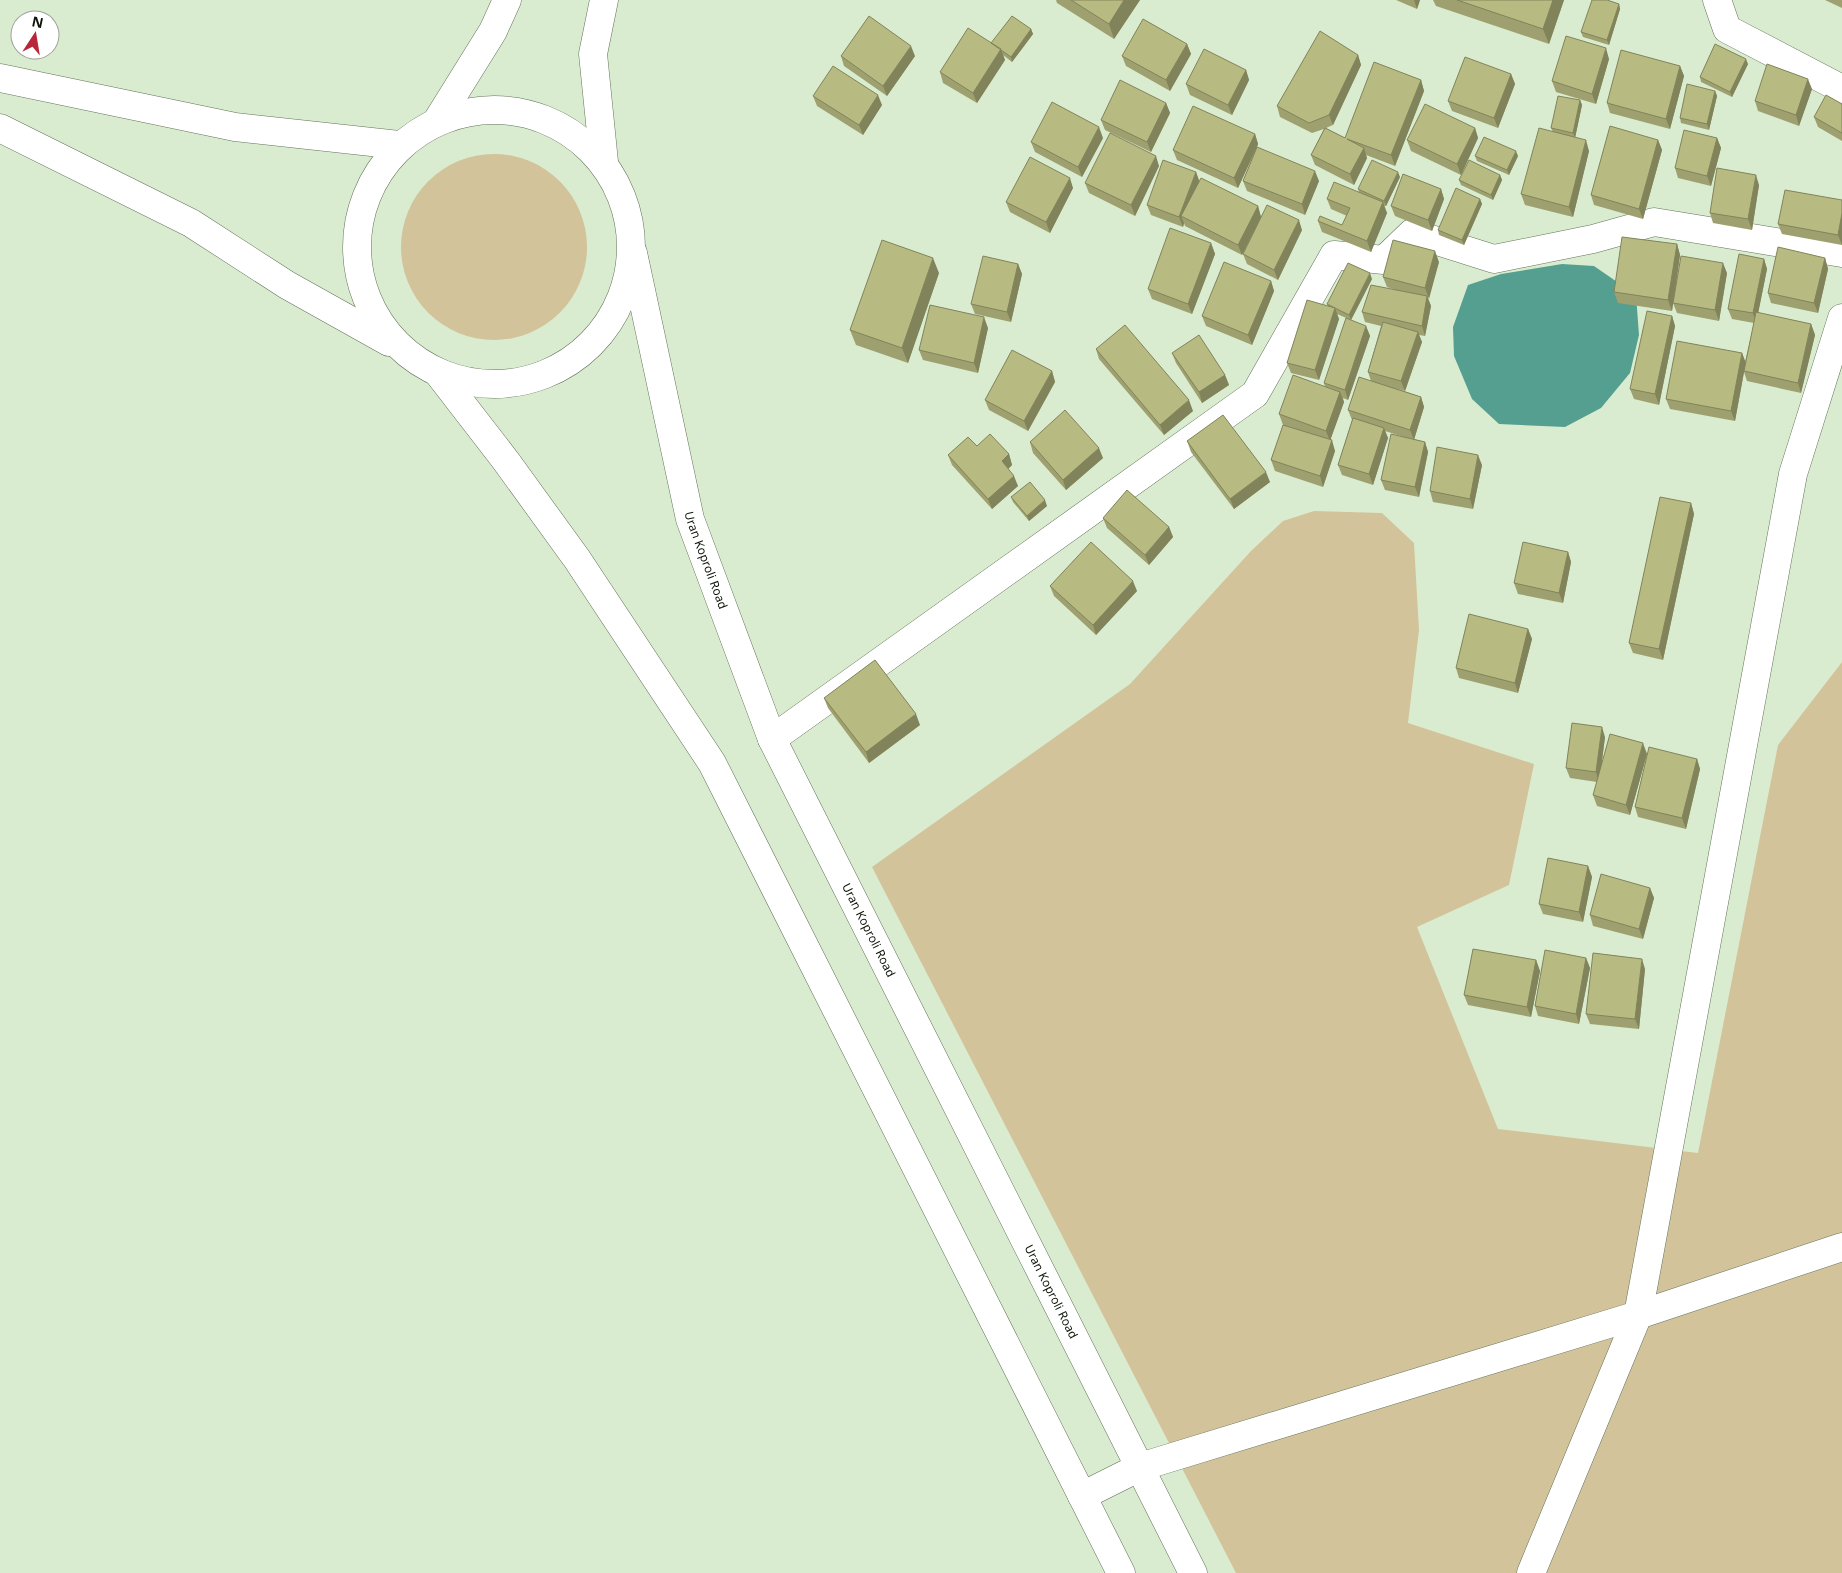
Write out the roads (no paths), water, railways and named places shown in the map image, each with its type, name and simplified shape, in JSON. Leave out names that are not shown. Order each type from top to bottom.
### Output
[{"type":"main road","points":[[437,121],[493,31],[507,0]]},
{"type":"main road","points":[[604,0],[593,54],[604,162]]},
{"type":"main road","points":[[1717,0],[1727,29],[1842,89]]},
{"type":"main road","points":[[0,78],[235,127],[399,146]]},
{"type":"main road","points":[[400,348],[372,312],[357,269],[357,224],[372,182],[399,146],[437,121],[482,109],[528,113],[570,131],[604,162]]},
{"type":"main road","points":[[0,128],[191,223],[287,285],[400,348],[438,373],[506,461],[576,559],[712,763],[1121,1573]]},
{"type":"main road","name":"Uran Koproli Road","points":[[604,162],[626,205],[633,253],[690,519],[772,739],[1193,1573]]},
{"type":"main road","points":[[772,739],[1255,394],[1334,255],[1384,260],[1412,233],[1494,259],[1593,239],[1654,222],[1842,253]]},
{"type":"main road","points":[[438,373],[481,384],[499,383],[526,381],[567,364],[601,336],[624,297],[633,253]]},
{"type":"main road","points":[[1531,1573],[1638,1315],[1793,474],[1842,318]]},
{"type":"main road","points":[[1082,1496],[1140,1467],[1638,1315],[1842,1247]]},
{"type":"water","points":[[1562,264],[1594,266],[1636,295],[1639,335],[1630,373],[1601,408],[1565,427],[1499,424],[1472,399],[1454,356],[1453,327],[1468,285],[1501,274]]}]
